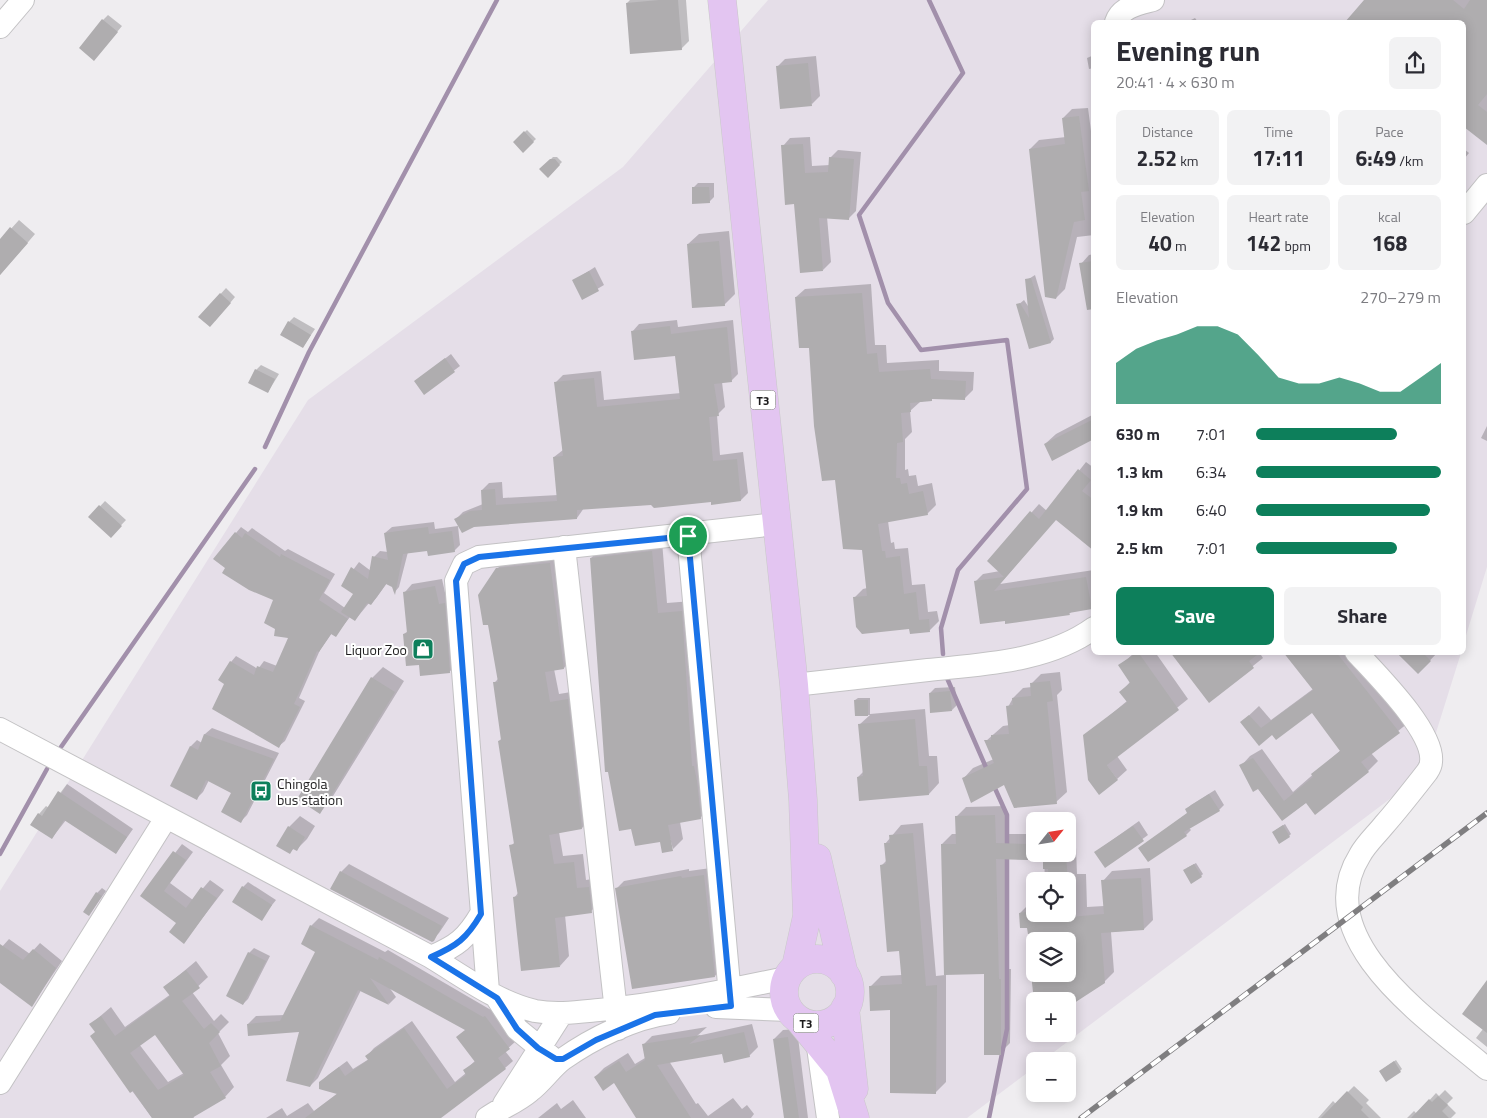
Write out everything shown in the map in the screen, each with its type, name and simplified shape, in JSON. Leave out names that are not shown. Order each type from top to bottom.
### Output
[{"type":"highway","name":"T3","points":[[722,0],[794,685],[803,800],[807,916],[791,972],[783,989],[784,1000],[840,1070],[856,1118]]},
{"type":"highway","name":"T3","points":[[803,800],[844,974],[850,991],[845,1008],[856,1118]]},
{"type":"highway","points":[[791,972],[806,960],[817,959],[837,966],[844,974]]},
{"type":"highway","name":"T3","points":[[802,1023],[810,1025],[830,1022],[845,1008]]},
{"type":"street","points":[[0,27],[23,0]]},
{"type":"street","points":[[1117,20],[1119,15],[1134,5],[1153,0]]},
{"type":"street","points":[[1466,211],[1487,185]]},
{"type":"street","points":[[563,1059],[547,1055],[517,1029],[493,994],[481,914],[456,581],[464,564],[479,557],[688,536],[776,524]]},
{"type":"street","points":[[688,536],[730,998]]},
{"type":"street","points":[[564,547],[616,1019]]},
{"type":"street","points":[[794,685],[993,662],[1040,654],[1091,630]]},
{"type":"street","points":[[1359,655],[1424,733],[1432,761],[1427,772],[1360,854],[1347,885],[1349,918],[1357,940],[1381,975],[1487,1069]]},
{"type":"street","points":[[0,729],[431,957],[493,994],[536,1011],[616,1019],[655,1015],[730,998],[791,972]]},
{"type":"street","points":[[0,1083],[166,818]]},
{"type":"street","points":[[431,957],[452,948],[470,934],[481,914]]},
{"type":"street","points":[[730,998],[802,1023],[828,1118]]},
{"type":"street","points":[[494,1113],[523,1074],[531,1042],[562,1013]]},
{"type":"street","points":[[494,1113],[530,1092],[563,1059],[616,1019]]},
{"type":"shaded area","points":[[768,0],[1487,0],[1487,567],[1466,635],[1466,20],[1091,20],[1091,655],[1460,655],[1423,774],[1076,1035],[1076,992],[1026,992],[1026,1042],[1067,1042],[1054,1052],[1026,1052],[1026,1074],[967,1118],[0,1118],[0,891],[308,400],[623,167]]},
{"type":"building","points":[[678,0],[682,50],[630,54],[626,3]]},
{"type":"building","points":[[1364,0],[1453,0],[1464,9],[1470,0],[1487,0],[1487,94],[1478,105],[1487,112],[1487,145],[1466,129],[1466,20],[1347,20]]},
{"type":"building","points":[[102,19],[118,32],[94,61],[79,48]]},
{"type":"building","points":[[808,63],[812,106],[780,109],[776,66]]},
{"type":"building","points":[[1079,116],[1089,191],[1081,192],[1085,220],[1074,222],[1056,299],[1045,297],[1029,149],[1065,144],[1062,118]]},
{"type":"building","points":[[524,131],[534,142],[523,153],[513,142]]},
{"type":"building","points":[[803,144],[805,173],[828,172],[829,157],[854,159],[849,220],[819,218],[823,271],[800,273],[794,204],[785,205],[781,145]]},
{"type":"building","points":[[550,159],[555,159],[560,165],[548,178],[539,169]]},
{"type":"building","points":[[692,187],[709,187],[710,203],[692,204]]},
{"type":"building","points":[[10,227],[28,243],[0,275],[0,239]]},
{"type":"building","points":[[719,241],[725,306],[692,308],[687,244]]},
{"type":"building","points":[[1091,261],[1091,309],[1087,310],[1079,263]]},
{"type":"building","points":[[589,271],[599,291],[582,300],[572,280]]},
{"type":"building","points":[[1031,278],[1051,343],[1029,349],[1016,304],[1020,303],[1029,318],[1025,279]]},
{"type":"building","points":[[220,293],[231,303],[210,327],[198,317]]},
{"type":"building","points":[[862,293],[867,354],[877,353],[879,372],[930,369],[931,379],[966,381],[965,400],[932,399],[932,401],[910,403],[911,412],[901,413],[903,442],[897,443],[896,478],[900,478],[901,484],[907,483],[909,494],[923,491],[928,515],[878,524],[882,551],[885,551],[886,558],[900,556],[904,594],[916,592],[919,620],[929,619],[930,632],[910,634],[909,629],[862,634],[856,627],[853,597],[867,596],[862,550],[843,549],[835,480],[822,481],[814,426],[809,348],[799,348],[795,297]]},
{"type":"building","points":[[288,321],[311,335],[303,348],[280,335]]},
{"type":"building","points":[[670,326],[671,334],[727,327],[732,382],[714,384],[719,416],[709,417],[713,461],[737,459],[741,501],[711,505],[711,502],[654,508],[651,505],[577,510],[577,519],[474,527],[462,533],[454,519],[470,511],[482,510],[481,490],[495,489],[496,505],[557,501],[553,457],[563,456],[554,382],[594,378],[597,407],[680,399],[675,356],[634,360],[631,331]]},
{"type":"building","points":[[445,358],[455,372],[424,395],[414,381]]},
{"type":"building","points":[[255,369],[275,379],[268,393],[248,383]]},
{"type":"building","points":[[1091,420],[1091,441],[1052,461],[1044,444]]},
{"type":"building","points":[[1078,469],[1091,480],[1082,491],[1091,498],[1091,549],[1056,520],[994,591],[1086,577],[1091,609],[1069,613],[1070,615],[1005,624],[1005,621],[980,624],[974,581],[1004,577],[987,561],[1030,511],[1039,519]]},
{"type":"building","points":[[99,505],[122,526],[111,538],[88,517]]},
{"type":"building","points":[[428,527],[429,534],[452,531],[455,552],[428,556],[427,551],[403,554],[395,595],[392,587],[386,584],[371,605],[367,603],[355,621],[341,612],[353,594],[341,586],[351,567],[368,579],[372,556],[388,560],[384,533]]},
{"type":"building","points":[[235,532],[242,538],[245,533],[280,557],[281,554],[330,580],[319,600],[348,619],[336,637],[331,634],[319,652],[317,651],[294,704],[300,707],[279,748],[212,709],[224,684],[218,680],[230,661],[254,675],[257,666],[273,672],[288,638],[274,636],[275,629],[264,623],[273,600],[249,590],[222,573],[225,568],[213,559]]},
{"type":"building","points":[[652,551],[658,613],[682,611],[692,766],[694,766],[697,781],[701,819],[668,825],[673,851],[662,853],[660,842],[635,846],[631,829],[619,831],[608,772],[605,772],[590,558]]},
{"type":"building","points":[[550,563],[564,669],[545,672],[550,702],[568,699],[582,829],[549,835],[554,864],[574,862],[577,888],[589,887],[592,913],[555,918],[560,967],[521,971],[513,897],[518,896],[509,845],[514,844],[498,741],[501,740],[493,682],[498,682],[488,625],[483,625],[478,595],[496,568]]},
{"type":"building","points":[[435,586],[439,604],[445,603],[450,673],[420,676],[419,665],[406,666],[403,634],[407,633],[403,592]]},
{"type":"building","points":[[1133,655],[1140,655],[1179,710],[1107,765],[1118,780],[1099,795],[1088,780],[1083,735],[1127,702],[1119,692],[1130,683],[1118,665]]},
{"type":"building","points":[[1172,655],[1257,655],[1249,661],[1254,668],[1209,703]]},
{"type":"building","points":[[1285,655],[1338,655],[1400,733],[1361,762],[1369,772],[1315,815],[1306,803],[1282,821],[1258,789],[1253,792],[1239,765],[1253,758],[1284,801],[1313,777],[1311,774],[1340,751],[1312,713],[1276,740],[1272,735],[1259,746],[1240,722],[1249,715],[1261,728],[1313,690]]},
{"type":"building","points":[[1399,655],[1425,655],[1431,661],[1418,674]]},
{"type":"building","points":[[371,677],[395,692],[320,814],[297,799]]},
{"type":"building","points":[[1050,681],[1053,701],[1047,702],[1057,804],[1014,808],[1004,785],[971,803],[962,778],[994,763],[984,740],[991,740],[991,735],[1009,734],[1006,706],[1013,705],[1012,698],[1031,696],[1030,683]]},
{"type":"building","points":[[950,691],[952,711],[930,713],[929,693]]},
{"type":"building","points":[[854,700],[868,700],[868,716],[855,716]]},
{"type":"building","points":[[915,719],[919,766],[927,766],[929,795],[859,801],[857,777],[863,776],[858,724]]},
{"type":"building","points":[[204,734],[274,759],[241,823],[221,812],[231,793],[206,780],[197,800],[170,786],[190,746],[198,750]]},
{"type":"building","points":[[58,791],[127,837],[116,854],[64,820],[52,839],[30,825],[38,813],[42,816]]},
{"type":"building","points":[[1209,794],[1220,811],[1184,832],[1187,836],[1148,862],[1138,848],[1187,813],[1185,809]]},
{"type":"building","points":[[995,815],[996,843],[1026,844],[1026,860],[996,859],[999,979],[1001,979],[1001,1055],[984,1055],[984,974],[944,975],[941,844],[956,844],[955,816]]},
{"type":"building","points":[[1283,825],[1290,837],[1279,844],[1272,832]]},
{"type":"building","points":[[288,826],[305,837],[297,851],[293,849],[290,854],[276,846]]},
{"type":"building","points":[[1133,826],[1144,841],[1105,868],[1094,852]]},
{"type":"building","points":[[913,833],[926,986],[937,985],[936,1094],[890,1093],[890,1010],[870,1011],[869,986],[902,984],[899,951],[887,952],[880,865],[886,864],[884,843],[890,843],[889,835]]},
{"type":"building","points":[[173,851],[186,860],[164,891],[186,908],[201,887],[217,898],[184,944],[169,932],[176,923],[140,896]]},
{"type":"building","points":[[1043,862],[1066,862],[1067,872],[1048,872],[1048,869],[1043,869]]},
{"type":"building","points":[[1194,864],[1202,877],[1191,884],[1183,870]]},
{"type":"building","points":[[340,871],[442,926],[434,941],[432,942],[330,889]]},
{"type":"building","points":[[704,875],[715,977],[632,989],[615,888],[681,876],[682,878]]},
{"type":"building","points":[[1141,878],[1144,930],[1101,933],[1105,983],[1076,1002],[1076,992],[1033,992],[1032,982],[1076,982],[1076,932],[1028,932],[1027,928],[1020,928],[1019,913],[1026,912],[1026,922],[1076,922],[1076,916],[1104,914],[1101,880]]},
{"type":"building","points":[[242,886],[272,905],[262,921],[232,902]]},
{"type":"building","points":[[96,892],[102,896],[89,916],[83,912]]},
{"type":"building","points":[[310,925],[378,960],[379,957],[483,1017],[485,1016],[510,1049],[498,1058],[506,1069],[441,1118],[305,1118],[337,1094],[319,1089],[319,1082],[339,1067],[345,1076],[368,1060],[365,1056],[404,1028],[447,1089],[466,1075],[463,1070],[475,1062],[456,1037],[465,1030],[370,978],[389,1005],[358,990],[310,1087],[286,1081],[299,1032],[248,1036],[247,1024],[280,1021],[315,952],[301,944]]},
{"type":"building","points":[[0,944],[23,960],[33,949],[56,968],[32,1007],[0,983]]},
{"type":"building","points":[[248,952],[266,961],[243,1005],[226,996]]},
{"type":"building","points":[[186,970],[200,988],[182,1001],[204,1029],[211,1023],[220,1032],[209,1043],[221,1066],[210,1072],[226,1098],[192,1118],[152,1118],[133,1091],[130,1093],[90,1036],[95,1032],[89,1024],[101,1016],[115,1036],[170,996],[163,987]],"holes":[[[155,1035],[184,1075],[158,1090],[130,1053]]]},
{"type":"building","points":[[1487,980],[1487,1033],[1462,1014]]},
{"type":"building","points":[[744,1032],[750,1057],[724,1063],[722,1054],[657,1065],[691,1118],[636,1118],[614,1083],[603,1091],[594,1077],[619,1061],[626,1072],[645,1060],[642,1044],[701,1035],[689,1044]]},
{"type":"building","points":[[788,1037],[799,1118],[784,1118],[773,1039]]},
{"type":"building","points":[[1394,1061],[1401,1072],[1386,1082],[1379,1071]]},
{"type":"building","points":[[1347,1091],[1363,1107],[1361,1110],[1369,1118],[1321,1118]]},
{"type":"building","points":[[1438,1096],[1448,1105],[1442,1111],[1449,1118],[1411,1118],[1429,1099],[1432,1102]]},
{"type":"waterway","points":[[265,447],[309,352],[497,0]]},
{"type":"waterway","points":[[929,0],[963,73],[859,215],[888,303],[921,350],[1007,340],[1027,489],[958,570],[941,628],[943,654]]},
{"type":"waterway","points":[[61,747],[255,469]]},
{"type":"waterway","points":[[947,678],[988,772]]},
{"type":"waterway","points":[[0,854],[47,769]]},
{"type":"waterway","points":[[989,1118],[1007,1029],[1007,815],[993,784]]},
{"type":"railway","points":[[1081,1118],[1487,813]]},
{"type":"place","name":"Liquor Zoo","points":[[423,649]]},
{"type":"place","name":"Chingola bus station","points":[[261,791]]},
{"type":"route","points":[[688,536],[728,990],[731,1006],[655,1015],[618,1029],[563,1059],[556,1059],[547,1055],[517,1029],[497,998],[431,957],[452,948],[470,934],[481,914],[456,581],[464,564],[479,557],[688,536]]}]
